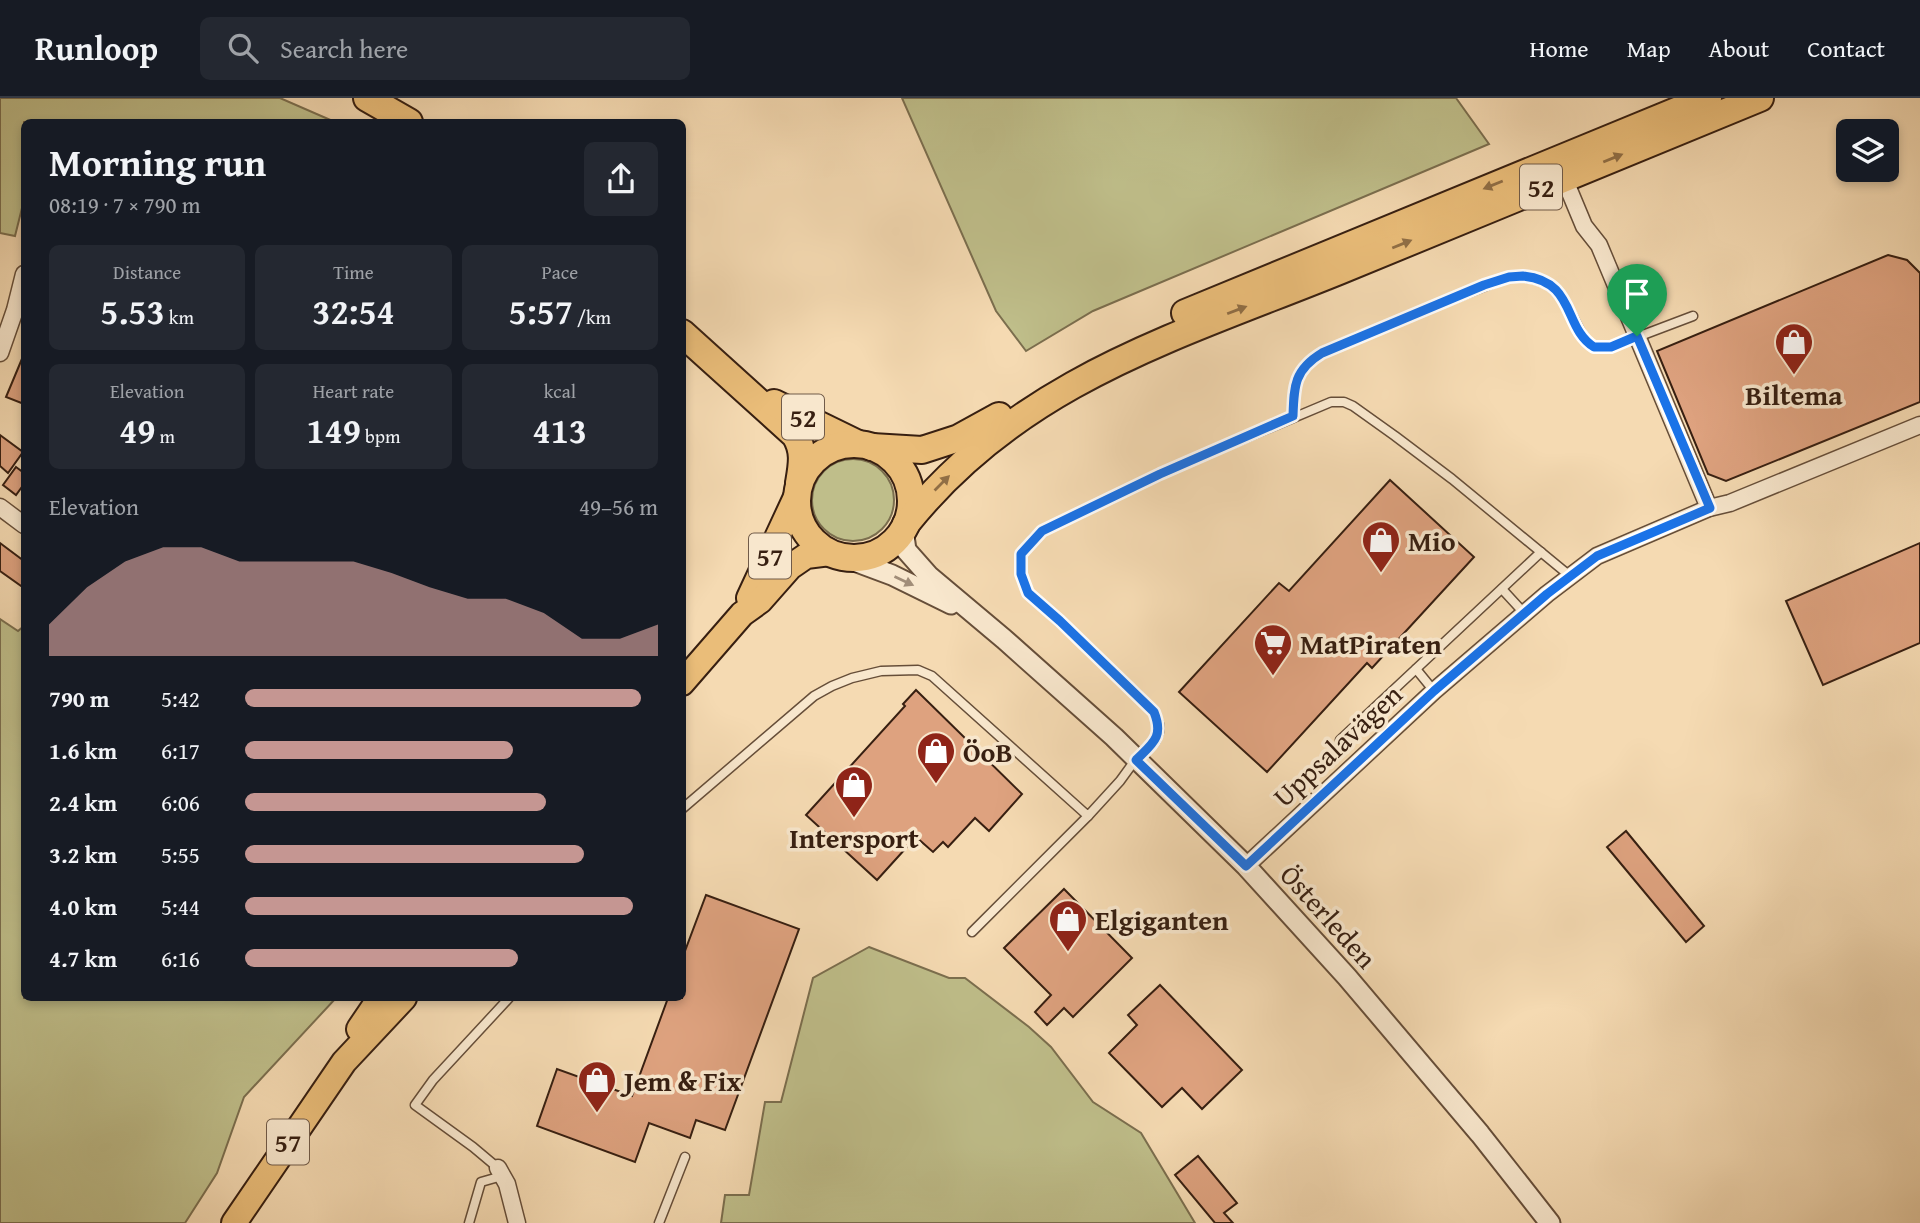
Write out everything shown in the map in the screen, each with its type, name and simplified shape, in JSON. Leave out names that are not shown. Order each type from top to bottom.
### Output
[{"type":"highway","points":[[367,98],[404,119]]},
{"type":"highway","name":"52","points":[[686,337],[790,429],[799,442],[803,462],[797,509],[806,533],[820,547],[835,555],[852,558],[874,554],[893,542],[929,496],[989,440],[1041,403],[1093,372],[1149,346],[1339,271],[1708,98]]},
{"type":"highway","name":"52","points":[[797,493],[802,475],[816,457],[836,446],[922,450],[959,438],[1095,359],[1175,318],[1249,285],[1560,168],[1760,98]]},
{"type":"highway","name":"52","points":[[747,390],[885,453],[894,460],[905,476],[911,506],[904,527]]},
{"type":"main road","name":"57","points":[[742,614],[797,493]]},
{"type":"main road","name":"57","points":[[686,678],[742,614],[760,601],[797,560],[806,556],[835,555]]},
{"type":"main road","name":"57","points":[[344,1062],[356,1034],[378,1001]]},
{"type":"main road","name":"57","points":[[234,1223],[344,1062],[401,1001]]},
{"type":"street","points":[[1560,168],[1584,226],[1599,245],[1710,508]]},
{"type":"street","points":[[0,354],[21,286]]},
{"type":"street","name":"Uppsalavägen","points":[[1246,866],[1434,691],[1597,556],[1920,425]]},
{"type":"street","points":[[0,507],[21,523]]},
{"type":"street","name":"Österleden","points":[[904,527],[905,545],[912,559],[1023,656],[1246,866],[1347,977],[1480,1134],[1550,1223]]},
{"type":"street","name":"Österleden","points":[[835,555],[892,575],[977,617]]},
{"type":"street","points":[[500,1172],[514,1203],[517,1223]]},
{"type":"lane","points":[[1293,416],[1296,381],[1305,365],[1314,358],[1357,337],[1509,277],[1532,277],[1558,292],[1584,338],[1594,347],[1611,347],[1693,316]]},
{"type":"lane","points":[[972,932],[1088,816],[1155,742],[1158,732],[1159,724],[1154,712],[1028,593],[1021,574],[1021,554],[1042,531],[1160,474],[1293,416],[1331,402],[1344,402],[1452,479],[1570,576]]},
{"type":"lane","points":[[1340,740],[1541,552]]},
{"type":"lane","points":[[1502,589],[1525,614]]},
{"type":"lane","points":[[686,807],[814,696],[852,678],[901,669],[918,670],[932,676],[1088,816]]},
{"type":"lane","points":[[1416,669],[1434,691]]},
{"type":"lane","points":[[469,1223],[481,1182],[500,1172],[473,1147],[415,1105],[433,1080],[506,1001]]},
{"type":"lane","points":[[659,1223],[685,1157]]},
{"type":"shaded area","points":[[0,98],[280,98],[328,119],[21,119],[21,212],[15,236],[0,233]]},
{"type":"shaded area","points":[[902,98],[1456,98],[1489,144],[1093,311],[1026,351],[996,311]]},
{"type":"shaded area","points":[[853,459],[869,462],[882,471],[891,484],[894,500],[891,516],[882,529],[869,538],[853,541],[837,538],[824,529],[815,516],[812,500],[815,484],[824,471],[837,462]]},
{"type":"shaded area","points":[[0,619],[18,631],[21,628],[21,1001],[333,1001],[244,1097],[217,1173],[185,1223],[0,1223]]},
{"type":"shaded area","points":[[869,947],[949,978],[965,978],[1029,1027],[1051,1047],[1093,1102],[1141,1133],[1195,1223],[721,1223],[725,1195],[749,1195],[765,1102],[781,1102],[813,978]]},
{"type":"building","name":"Biltema","points":[[1888,255],[1907,260],[1920,273],[1920,402],[1726,481],[1708,474],[1657,351]]},
{"type":"building","points":[[21,361],[21,403],[6,397]]},
{"type":"building","points":[[0,435],[21,451],[21,455],[8,473],[0,466]]},
{"type":"building","points":[[16,467],[21,471],[21,488],[16,495],[3,485]]},
{"type":"building","points":[[1390,480],[1474,557],[1372,668],[1367,663],[1267,772],[1179,692],[1279,583],[1289,591]]},
{"type":"building","points":[[0,543],[21,559],[21,586],[0,571]]},
{"type":"building","points":[[1920,543],[1920,643],[1823,685],[1786,601]]},
{"type":"building","name":"ÖoB","points":[[916,690],[1022,794],[989,831],[975,818],[948,847],[943,842],[933,852],[916,837],[877,880],[806,815],[905,706],[903,704]]},
{"type":"building","points":[[1626,831],[1704,926],[1686,942],[1607,847]]},
{"type":"building","name":"Elgiganten","points":[[1064,889],[1132,958],[1073,1017],[1064,1008],[1047,1025],[1035,1012],[1051,995],[1004,948]]},
{"type":"building","points":[[706,895],[799,929],[725,1130],[696,1120],[690,1138],[649,1123],[635,1162],[537,1126],[557,1069],[632,1096],[667,1001],[686,1001],[686,948]]},
{"type":"building","points":[[1160,985],[1242,1070],[1202,1109],[1182,1088],[1162,1107],[1109,1053],[1137,1025],[1128,1015]]},
{"type":"building","points":[[1198,1156],[1237,1203],[1224,1213],[1233,1223],[1215,1223],[1175,1175]]},
{"type":"place","name":"Biltema","points":[[1794,376]]},
{"type":"place","name":"Mio","points":[[1381,574]]},
{"type":"place","name":"MatPiraten","points":[[1273,677]]},
{"type":"place","name":"ÖoB","points":[[936,785]]},
{"type":"place","name":"Intersport","points":[[854,819]]},
{"type":"place","name":"Elgiganten","points":[[1068,953]]},
{"type":"place","name":"Jem & Fix","points":[[597,1114]]},
{"type":"route","points":[[1523,276],[1542,281],[1564,299],[1584,338],[1594,347],[1611,347],[1637,336],[1710,508],[1597,556],[1547,594],[1434,691],[1246,866],[1136,760],[1155,742],[1159,724],[1154,712],[1028,593],[1023,585],[1021,554],[1042,531],[1160,474],[1293,416],[1296,381],[1305,365],[1314,358],[1357,337],[1484,285],[1509,277],[1523,276]]}]
